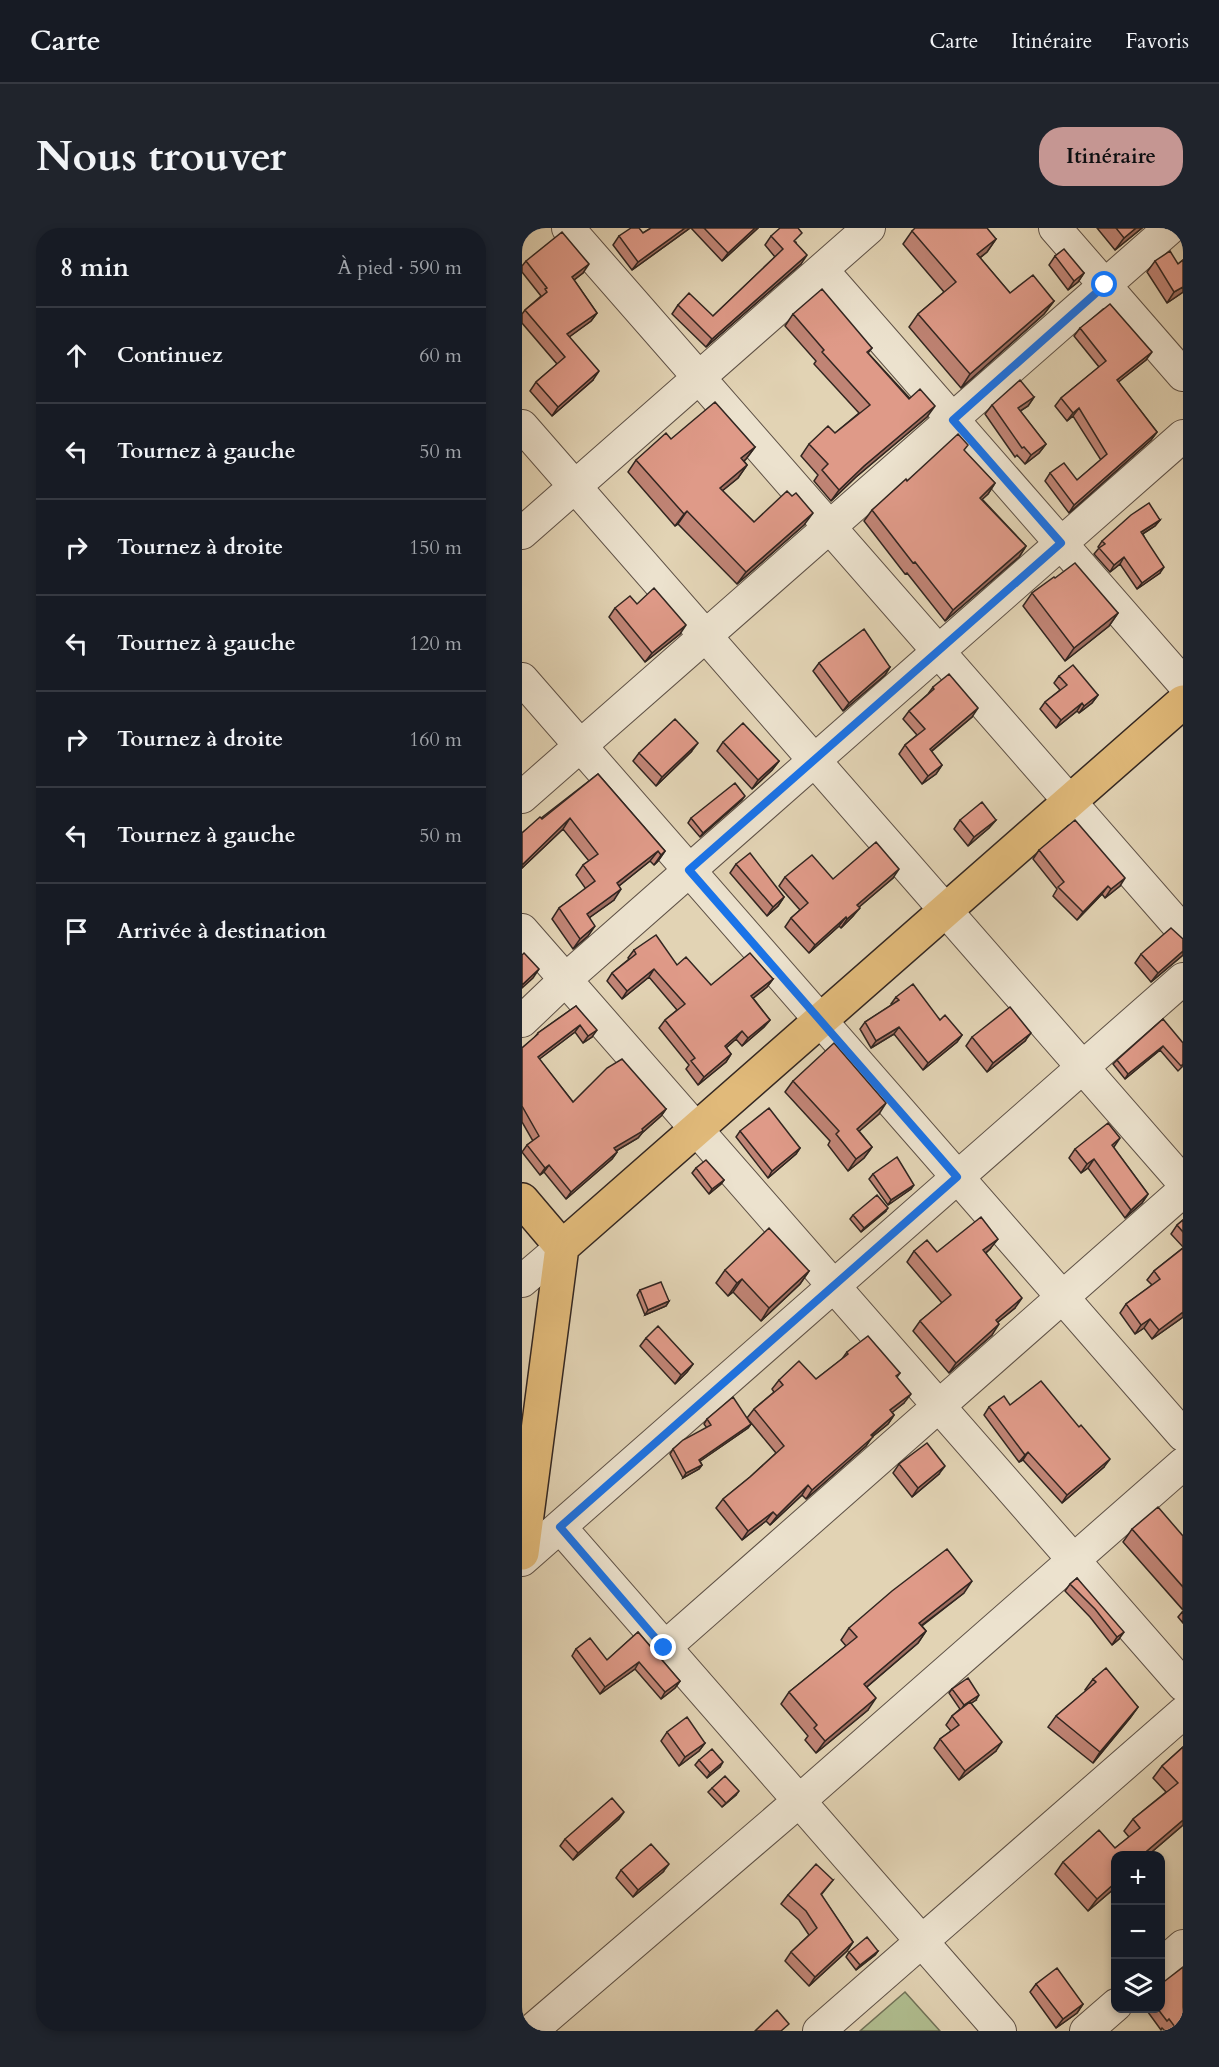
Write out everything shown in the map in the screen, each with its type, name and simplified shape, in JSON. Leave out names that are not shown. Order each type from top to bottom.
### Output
[{"type":"main road","points":[[522,1553],[562,1247],[1183,702]]},
{"type":"main road","points":[[522,1200],[562,1247]]},
{"type":"street","points":[[568,228],[1183,932]]},
{"type":"street","points":[[522,533],[869,228]]},
{"type":"street","points":[[1055,228],[1183,375]]},
{"type":"street","points":[[522,797],[1170,228]]},
{"type":"street","points":[[822,270],[1183,683]]},
{"type":"street","points":[[522,426],[1183,1182]]},
{"type":"street","points":[[522,1021],[689,870],[1183,435]]},
{"type":"street","points":[[522,679],[1183,1435]]},
{"type":"street","points":[[522,930],[1183,1685]]},
{"type":"street","points":[[522,1560],[1183,979]]},
{"type":"street","points":[[664,1648],[1183,1191]]},
{"type":"street","points":[[522,1281],[562,1247]]},
{"type":"street","points":[[531,2031],[799,1801],[1183,1464]]},
{"type":"street","points":[[560,1527],[1000,2031]]},
{"type":"street","points":[[819,2031],[1183,1713]]},
{"type":"street","points":[[1165,1962],[1183,1946]]},
{"type":"street","points":[[1086,2031],[1111,2009]]},
{"type":"green space","points":[[905,1992],[940,2031],[860,2031]]},
{"type":"building","points":[[631,228],[639,228],[643,233],[651,228],[685,228],[638,262],[619,236]]},
{"type":"building","points":[[704,228],[755,228],[728,253]]},
{"type":"building","points":[[780,228],[798,228],[802,233],[794,241],[807,255],[712,339],[678,305],[689,293],[713,316],[783,249],[771,236]]},
{"type":"building","points":[[915,228],[987,228],[996,239],[977,254],[1010,293],[1033,275],[1054,301],[970,374],[918,314],[956,282],[912,231]]},
{"type":"building","points":[[1116,228],[1136,228],[1124,238]]},
{"type":"building","points":[[562,232],[589,264],[572,277],[597,313],[567,334],[599,371],[558,407],[536,382],[565,357],[525,310],[547,292],[545,289],[547,288],[526,261]]},
{"type":"building","points":[[1064,249],[1084,273],[1074,281],[1055,256]]},
{"type":"building","points":[[1170,251],[1178,264],[1183,260],[1183,287],[1174,292],[1155,261]]},
{"type":"building","points":[[822,289],[872,348],[867,352],[909,399],[920,389],[935,406],[839,490],[822,470],[828,464],[809,444],[828,426],[835,433],[870,405],[822,352],[824,350],[793,314]]},
{"type":"building","points":[[1110,304],[1152,352],[1117,380],[1157,432],[1074,505],[1050,473],[1064,463],[1077,480],[1107,454],[1079,408],[1073,413],[1061,398],[1106,361],[1080,328]]},
{"type":"building","points":[[1020,380],[1034,397],[1018,408],[1046,444],[1031,455],[1024,447],[1022,448],[992,405]]},
{"type":"building","points":[[715,402],[755,447],[741,458],[747,465],[720,488],[754,522],[787,491],[792,496],[796,493],[813,513],[746,572],[687,511],[684,514],[636,460],[666,433],[671,439]]},
{"type":"building","points":[[958,434],[968,445],[964,450],[995,483],[980,498],[1026,546],[953,610],[872,510]]},
{"type":"building","points":[[1149,503],[1160,520],[1141,532],[1164,567],[1142,583],[1124,557],[1114,565],[1099,548],[1105,544],[1102,541],[1131,515]]},
{"type":"building","points":[[1075,563],[1118,613],[1074,648],[1032,593]]},
{"type":"building","points":[[654,588],[686,625],[652,653],[615,608],[630,596],[637,604]]},
{"type":"building","points":[[864,629],[890,667],[849,703],[819,663]]},
{"type":"building","points":[[1073,665],[1098,695],[1084,706],[1082,703],[1061,720],[1045,702],[1067,685],[1059,676]]},
{"type":"building","points":[[949,674],[978,708],[930,749],[942,765],[928,776],[905,745],[925,729],[909,711]]},
{"type":"building","points":[[675,719],[698,743],[662,777],[639,753]]},
{"type":"building","points":[[743,723],[779,761],[758,780],[723,742]]},
{"type":"building","points":[[598,774],[665,851],[661,855],[658,851],[617,883],[621,889],[587,914],[595,926],[580,939],[559,908],[595,881],[583,865],[598,854],[570,818],[522,865],[522,833]]},
{"type":"building","points":[[735,783],[745,796],[703,833],[691,818]]},
{"type":"building","points":[[982,802],[996,820],[974,837],[960,820]]},
{"type":"building","points":[[1075,820],[1125,878],[1111,889],[1108,886],[1083,912],[1058,887],[1064,882],[1039,850]]},
{"type":"building","points":[[876,842],[899,869],[857,905],[860,908],[847,919],[846,917],[815,945],[791,918],[808,903],[785,877],[812,855],[833,879]]},
{"type":"building","points":[[750,853],[784,897],[773,907],[736,864]]},
{"type":"building","points":[[1171,928],[1183,939],[1183,951],[1158,973],[1141,954]]},
{"type":"building","points":[[656,935],[677,965],[686,957],[711,985],[750,953],[773,979],[751,996],[770,1020],[748,1038],[742,1031],[725,1046],[731,1054],[704,1077],[691,1061],[695,1058],[665,1020],[685,1004],[654,969],[627,991],[612,973],[636,954],[634,950]]},
{"type":"building","points":[[524,953],[539,969],[522,985],[522,955]]},
{"type":"building","points":[[913,984],[940,1020],[945,1015],[962,1035],[928,1063],[899,1027],[876,1041],[865,1022],[899,1000],[896,997]]},
{"type":"building","points":[[576,1006],[597,1030],[588,1036],[580,1025],[538,1057],[573,1102],[607,1068],[622,1059],[666,1109],[642,1129],[643,1131],[614,1148],[617,1152],[571,1192],[549,1165],[545,1168],[527,1145],[539,1136],[522,1106],[522,1048],[538,1033]]},
{"type":"building","points":[[1010,1007],[1031,1033],[993,1063],[972,1037]]},
{"type":"building","points":[[1163,1019],[1183,1043],[1183,1064],[1181,1066],[1163,1046],[1128,1074],[1117,1060]]},
{"type":"building","points":[[834,1043],[886,1103],[857,1129],[872,1147],[856,1159],[836,1134],[839,1131],[793,1081]]},
{"type":"building","points":[[769,1108],[800,1148],[772,1171],[740,1131]]},
{"type":"building","points":[[1108,1123],[1120,1138],[1112,1145],[1148,1194],[1131,1210],[1094,1159],[1087,1164],[1075,1149]]},
{"type":"building","points":[[897,1157],[914,1185],[891,1200],[873,1174]]},
{"type":"building","points":[[706,1160],[724,1180],[712,1189],[696,1168]]},
{"type":"building","points":[[877,1195],[888,1208],[864,1228],[853,1215]]},
{"type":"building","points":[[981,1217],[998,1239],[983,1250],[1022,1298],[996,1320],[999,1324],[956,1363],[920,1321],[951,1295],[914,1251],[927,1240],[937,1252]]},
{"type":"building","points":[[1183,1220],[1183,1232],[1177,1225]]},
{"type":"building","points":[[769,1228],[809,1271],[769,1308],[742,1279],[737,1283],[725,1270]]},
{"type":"building","points":[[1183,1248],[1183,1312],[1159,1330],[1150,1319],[1141,1325],[1126,1304],[1160,1279],[1154,1271]]},
{"type":"building","points":[[661,1282],[669,1301],[648,1310],[640,1290]]},
{"type":"building","points":[[658,1326],[693,1364],[681,1375],[646,1338]]},
{"type":"building","points":[[868,1336],[900,1373],[896,1376],[911,1394],[890,1410],[894,1415],[871,1435],[873,1437],[812,1490],[808,1485],[777,1516],[773,1512],[748,1531],[723,1499],[784,1446],[754,1409],[783,1385],[779,1380],[799,1361],[816,1379]]},
{"type":"building","points":[[1041,1381],[1079,1427],[1081,1425],[1110,1459],[1067,1495],[1028,1452],[1025,1455],[989,1407],[1004,1396],[1010,1405]]},
{"type":"building","points":[[733,1397],[751,1424],[699,1460],[702,1465],[686,1473],[673,1449],[683,1440],[711,1425],[707,1419]]},
{"type":"building","points":[[927,1443],[945,1466],[918,1488],[899,1464]]},
{"type":"building","points":[[1158,1507],[1183,1536],[1183,1587],[1132,1529]]},
{"type":"building","points":[[947,1549],[972,1581],[919,1623],[926,1631],[864,1684],[876,1698],[825,1741],[814,1728],[817,1725],[789,1692],[857,1637],[849,1628],[892,1591]]},
{"type":"building","points":[[1077,1578],[1124,1632],[1117,1637],[1095,1609],[1070,1584]]},
{"type":"building","points":[[638,1632],[680,1681],[665,1692],[639,1662],[605,1687],[576,1649],[590,1638],[607,1660]]},
{"type":"building","points":[[1106,1668],[1138,1707],[1100,1752],[1056,1716],[1096,1682],[1093,1679]]},
{"type":"building","points":[[968,1678],[979,1695],[964,1705],[952,1689]]},
{"type":"building","points":[[970,1702],[1002,1742],[965,1771],[940,1739],[959,1725],[952,1716]]},
{"type":"building","points":[[687,1717],[705,1743],[685,1757],[667,1732]]},
{"type":"building","points":[[1183,1747],[1183,1820],[1147,1851],[1111,1851],[1111,1886],[1097,1899],[1063,1862],[1099,1830],[1115,1848],[1140,1828],[1133,1819],[1178,1783],[1162,1766]]},
{"type":"building","points":[[712,1749],[723,1762],[710,1773],[699,1760]]},
{"type":"building","points":[[725,1776],[739,1791],[726,1803],[712,1788]]},
{"type":"building","points":[[612,1798],[624,1812],[578,1853],[565,1839]]},
{"type":"building","points":[[651,1844],[669,1864],[638,1890],[621,1870]]},
{"type":"building","points":[[816,1864],[833,1880],[821,1894],[853,1942],[815,1977],[791,1952],[817,1928],[806,1911],[788,1895]]},
{"type":"building","points":[[867,1937],[878,1951],[860,1965],[849,1952]]},
{"type":"building","points":[[1183,1967],[1183,2031],[1178,2031],[1161,2013],[1165,2013],[1165,1981]]},
{"type":"building","points":[[1057,1968],[1083,2004],[1063,2019],[1036,1984]]},
{"type":"building","points":[[777,2010],[789,2024],[781,2031],[755,2031]]},
{"type":"route","points":[[664,1648],[560,1527],[957,1177],[689,870],[1061,543],[953,420],[1105,285]]}]
